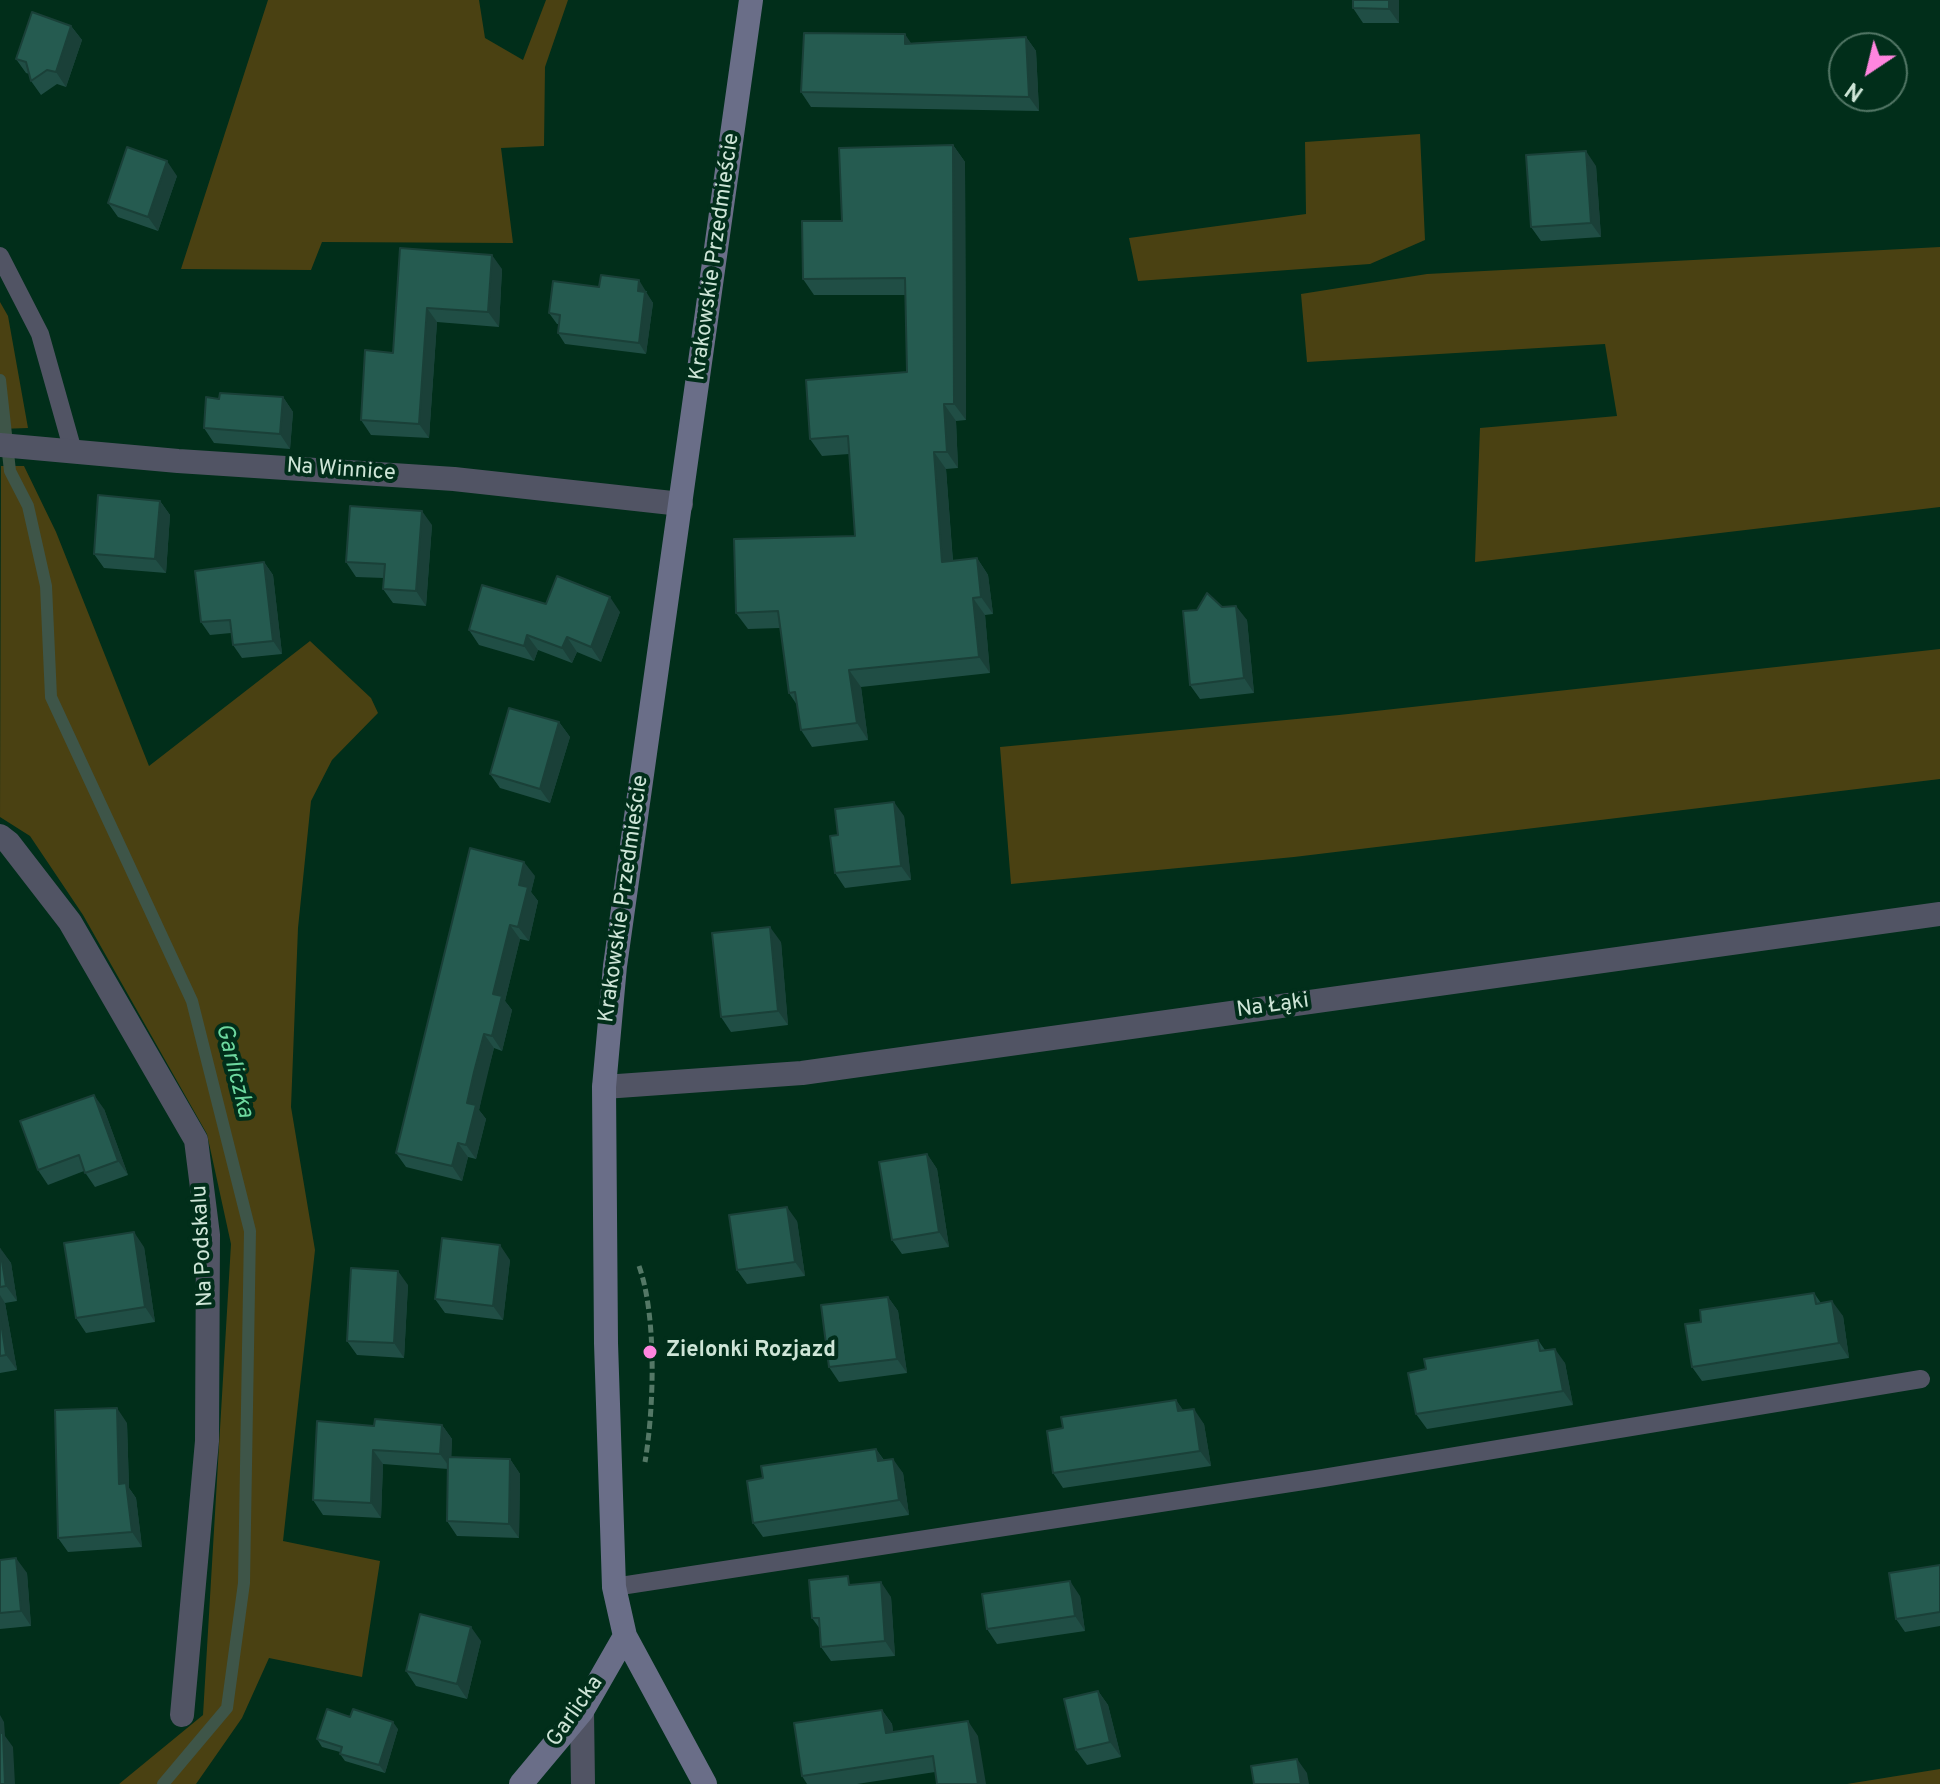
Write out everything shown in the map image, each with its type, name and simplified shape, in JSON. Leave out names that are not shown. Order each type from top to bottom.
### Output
[{"type":"main road","name":"Krakowskie Przedmieście","points":[[705,1784],[625,1636],[614,1587],[606,1343],[604,1087],[617,951],[751,0]]},
{"type":"main road","name":"Garlicka","points":[[521,1784],[582,1711],[625,1636]]},
{"type":"street","name":"Na Winnice","points":[[10,445],[454,479],[681,504]]},
{"type":"street","name":"Na Podskalu","points":[[0,836],[9,843],[70,922],[196,1140],[208,1235],[207,1441],[182,1715]]},
{"type":"street","name":"Na Łąki","points":[[604,1087],[802,1073],[1940,914]]},
{"type":"street","points":[[582,1711],[583,1784]]},
{"type":"lane","points":[[0,256],[40,334],[73,451]]},
{"type":"lane","points":[[614,1587],[1323,1478],[1921,1379]]},
{"type":"shaded area","points":[[268,0],[479,0],[485,38],[523,60],[546,0],[568,0],[545,67],[544,146],[501,148],[513,243],[322,242],[311,270],[181,269]]},
{"type":"shaded area","points":[[1420,134],[1425,240],[1370,264],[1138,281],[1129,238],[1306,214],[1305,142]]},
{"type":"shaded area","points":[[1940,247],[1940,507],[1475,562],[1480,428],[1617,416],[1605,344],[1307,362],[1301,294],[1427,274]]},
{"type":"shaded area","points":[[0,302],[8,316],[28,428],[0,429]]},
{"type":"shaded area","points":[[1,466],[24,466],[56,532],[149,766],[310,641],[371,698],[378,713],[332,760],[311,801],[298,928],[291,1107],[315,1250],[283,1541],[380,1561],[362,1677],[269,1658],[242,1718],[196,1784],[119,1784],[203,1715],[231,1244],[207,1134],[83,915],[30,836],[0,817]]},
{"type":"shaded area","points":[[1940,649],[1940,779],[1294,857],[1011,884],[1000,747],[1339,715]]},
{"type":"shaded area","points":[[1940,1769],[1940,1784],[1847,1784]]},
{"type":"building","points":[[1353,0],[1389,0],[1389,9],[1353,8]]},
{"type":"building","points":[[32,12],[71,26],[56,72],[47,70],[31,81],[26,62],[16,59]]},
{"type":"building","points":[[804,33],[905,34],[905,44],[1026,37],[1029,97],[801,92]]},
{"type":"building","points":[[953,145],[954,404],[944,404],[947,452],[934,452],[942,562],[977,558],[981,597],[973,598],[979,657],[849,670],[857,723],[801,730],[795,692],[789,693],[778,611],[736,613],[734,539],[855,536],[848,436],[810,439],[806,380],[907,372],[905,278],[803,279],[802,221],[842,221],[839,148]]},
{"type":"building","points":[[127,147],[167,161],[148,217],[108,203]]},
{"type":"building","points":[[1586,151],[1591,223],[1531,227],[1526,155]]},
{"type":"building","points":[[400,248],[492,255],[488,312],[427,308],[419,424],[361,420],[365,350],[393,353]]},
{"type":"building","points":[[601,275],[639,280],[638,291],[645,292],[639,343],[558,333],[560,315],[549,313],[553,281],[599,287]]},
{"type":"building","points":[[220,393],[283,397],[280,434],[204,428],[206,397],[219,399]]},
{"type":"building","points":[[98,495],[160,501],[155,559],[94,554]]},
{"type":"building","points":[[350,506],[422,511],[416,591],[383,589],[385,564],[346,562]]},
{"type":"building","points":[[264,562],[273,641],[233,645],[230,620],[201,622],[195,571]]},
{"type":"building","points":[[557,576],[610,597],[591,647],[567,637],[562,648],[527,635],[524,646],[469,630],[482,585],[546,604]]},
{"type":"building","points":[[1207,593],[1222,607],[1236,606],[1244,678],[1190,685],[1183,611],[1197,610]]},
{"type":"building","points":[[509,708],[559,722],[540,789],[490,774]]},
{"type":"building","points":[[894,802],[901,866],[835,873],[830,836],[838,835],[835,809]]},
{"type":"building","points":[[470,848],[524,862],[519,885],[528,887],[518,927],[510,925],[493,994],[502,996],[492,1036],[484,1034],[474,1072],[467,1103],[476,1105],[466,1145],[458,1143],[452,1166],[396,1153]]},
{"type":"building","points":[[770,927],[778,1011],[721,1017],[712,933]]},
{"type":"building","points":[[94,1095],[118,1161],[85,1173],[79,1155],[38,1170],[20,1121]]},
{"type":"building","points":[[927,1154],[939,1232],[892,1240],[879,1162]]},
{"type":"building","points":[[787,1207],[795,1262],[737,1270],[729,1215]]},
{"type":"building","points":[[134,1232],[145,1307],[76,1318],[64,1243]]},
{"type":"building","points":[[442,1238],[500,1245],[493,1306],[435,1299]]},
{"type":"building","points":[[0,1249],[6,1286],[0,1287]]},
{"type":"building","points":[[351,1268],[398,1271],[394,1343],[347,1341]]},
{"type":"building","points":[[1814,1293],[1816,1304],[1832,1301],[1839,1343],[1692,1367],[1685,1324],[1701,1322],[1700,1310]]},
{"type":"building","points":[[888,1297],[897,1359],[829,1367],[821,1305]]},
{"type":"building","points":[[0,1316],[6,1355],[0,1356]]},
{"type":"building","points":[[1538,1340],[1540,1351],[1555,1349],[1563,1391],[1416,1414],[1408,1373],[1426,1369],[1424,1359]]},
{"type":"building","points":[[1176,1400],[1178,1411],[1194,1409],[1200,1451],[1053,1473],[1047,1431],[1063,1428],[1061,1417]]},
{"type":"building","points":[[117,1408],[119,1484],[126,1483],[132,1532],[58,1538],[55,1410]]},
{"type":"building","points":[[375,1419],[442,1425],[440,1454],[373,1450],[371,1503],[313,1500],[317,1421],[374,1426]]},
{"type":"building","points":[[876,1449],[878,1461],[893,1459],[899,1500],[753,1523],[747,1481],[763,1478],[761,1466]]},
{"type":"building","points":[[448,1457],[510,1459],[509,1524],[447,1521]]},
{"type":"building","points":[[16,1558],[21,1611],[0,1613],[0,1560]]},
{"type":"building","points":[[1940,1565],[1940,1612],[1896,1619],[1889,1573]]},
{"type":"building","points":[[848,1576],[849,1585],[881,1582],[885,1641],[821,1647],[819,1618],[812,1618],[809,1580]]},
{"type":"building","points":[[1070,1581],[1075,1616],[987,1629],[982,1594]]},
{"type":"building","points":[[420,1614],[471,1627],[457,1684],[406,1671]]},
{"type":"building","points":[[1098,1691],[1110,1742],[1076,1750],[1064,1699]]},
{"type":"building","points":[[327,1709],[350,1717],[353,1709],[393,1722],[379,1765],[340,1754],[342,1747],[317,1739]]},
{"type":"building","points":[[882,1710],[886,1733],[968,1721],[978,1784],[937,1784],[933,1756],[802,1776],[794,1723]]},
{"type":"building","points":[[0,1733],[3,1733],[5,1784],[0,1784]]},
{"type":"building","points":[[1297,1759],[1301,1784],[1254,1784],[1251,1766]]},
{"type":"waterway","name":"Garliczka","points":[[0,380],[10,471],[28,506],[46,586],[51,697],[192,1001],[250,1231],[244,1583],[227,1708],[163,1784]]},
{"type":"place","name":"Zielonki Rozjazd","points":[[650,1352]]}]
